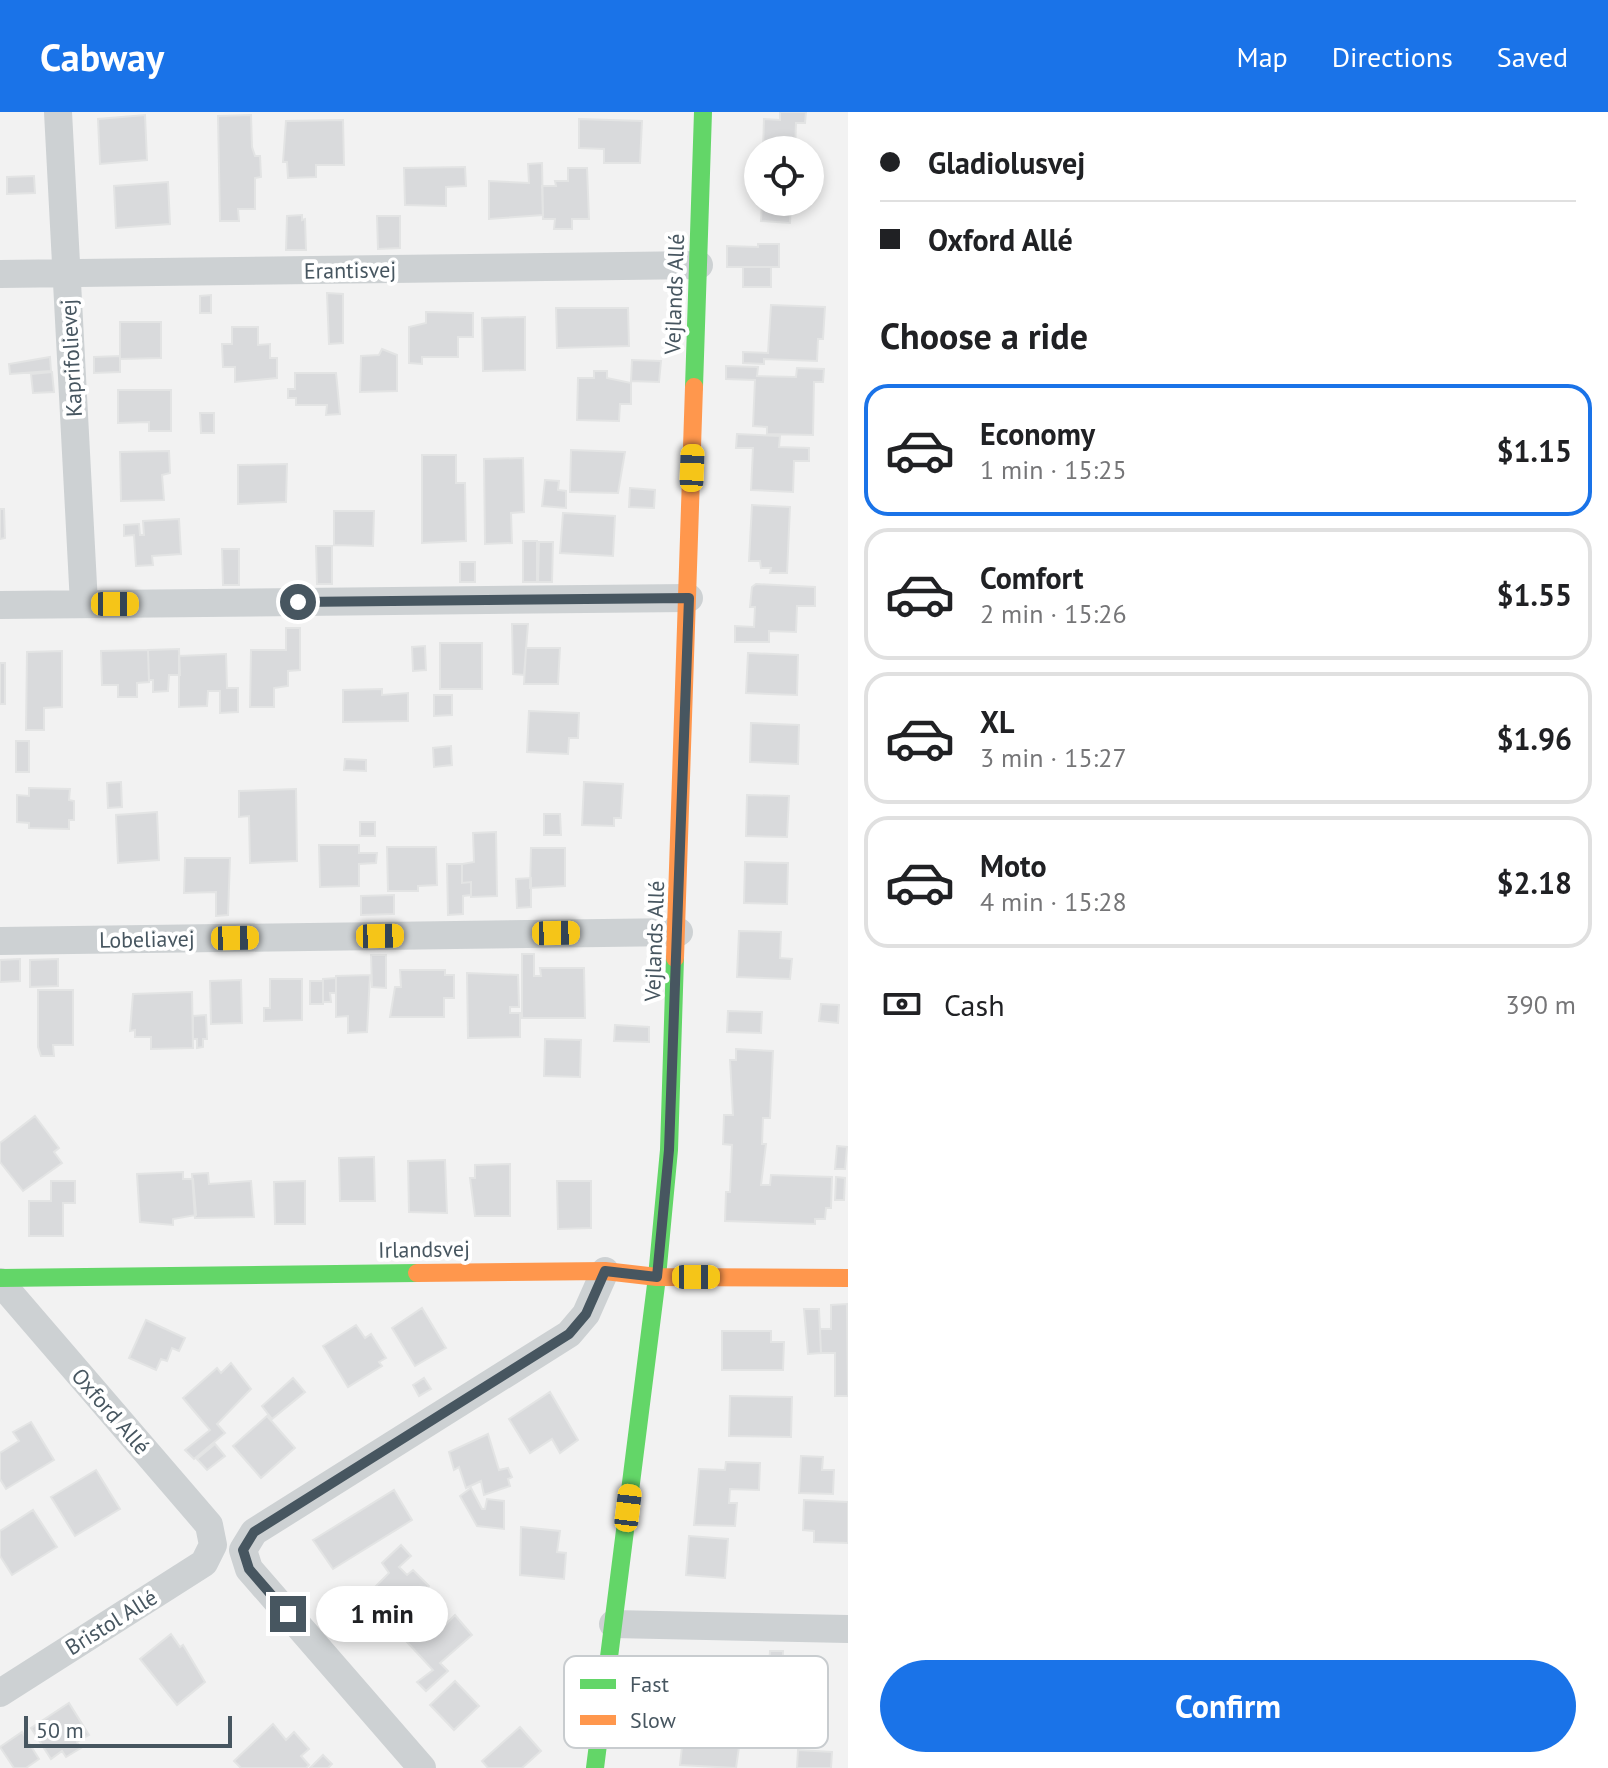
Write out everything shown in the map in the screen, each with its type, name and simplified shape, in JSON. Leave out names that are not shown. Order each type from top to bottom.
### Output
[{"type":"street","name":"Kaprifolievej","points":[[58,112],[84,604]]},
{"type":"street","name":"Vejlands Allé","points":[[609,1656],[657,1277],[669,1150],[679,932],[703,112]]},
{"type":"street","name":"Erantisvej","points":[[0,274],[699,265]]},
{"type":"street","points":[[0,605],[689,598]]},
{"type":"street","name":"Lobeliavej","points":[[0,941],[679,932]]},
{"type":"street","points":[[422,1768],[249,1569],[243,1550],[254,1532],[569,1334],[586,1314],[605,1271]]},
{"type":"street","name":"Irlandsvej","points":[[0,1280],[605,1271],[657,1277],[848,1278]]},
{"type":"street","name":"Oxford Allé","points":[[0,1280],[209,1525],[213,1545]]},
{"type":"street","name":"Bristol Allé","points":[[0,1693],[204,1563],[213,1545]]},
{"type":"street","points":[[613,1624],[848,1629]]},
{"type":"street","name":"Vejlands Allé","points":[[595,1768],[598,1748]]},
{"type":"building","points":[[780,112],[806,112],[805,123],[796,123],[796,136],[763,136],[764,119],[780,120]]},
{"type":"building","points":[[145,115],[147,160],[100,164],[98,119]]},
{"type":"building","points":[[251,115],[252,147],[255,156],[260,156],[261,177],[255,178],[255,209],[238,209],[239,221],[220,221],[218,116]]},
{"type":"building","points":[[579,119],[642,121],[640,163],[604,163],[604,149],[579,148]]},
{"type":"building","points":[[343,120],[344,165],[316,165],[316,177],[288,178],[287,162],[283,162],[286,121]]},
{"type":"building","points":[[542,163],[543,215],[489,219],[489,181],[529,183],[528,164]]},
{"type":"building","points":[[465,167],[466,186],[446,187],[446,206],[405,205],[404,168]]},
{"type":"building","points":[[568,168],[587,168],[589,219],[572,219],[572,229],[554,229],[555,219],[543,219],[542,186],[556,186],[555,181],[568,181]]},
{"type":"building","points":[[34,176],[35,193],[7,194],[7,177]]},
{"type":"building","points":[[168,182],[170,224],[116,228],[114,186]]},
{"type":"building","points":[[302,215],[302,220],[305,219],[306,250],[286,250],[287,216]]},
{"type":"building","points":[[377,216],[400,216],[400,248],[378,249]]},
{"type":"building","points":[[761,216],[790,216],[790,223],[761,221]]},
{"type":"building","points":[[758,244],[779,244],[779,267],[727,267],[727,246],[758,247]]},
{"type":"building","points":[[743,267],[771,267],[771,287],[743,287]]},
{"type":"building","points":[[327,293],[343,294],[343,343],[329,344]]},
{"type":"building","points":[[211,295],[211,313],[200,313],[200,296]]},
{"type":"building","points":[[771,305],[825,307],[823,339],[818,339],[817,361],[764,359],[764,364],[743,363],[743,352],[768,353]]},
{"type":"building","points":[[556,308],[628,308],[629,346],[557,348]]},
{"type":"building","points":[[426,312],[473,313],[473,337],[458,337],[458,357],[422,357],[422,364],[409,363],[409,327],[426,323]]},
{"type":"building","points":[[525,317],[525,370],[483,371],[482,318]]},
{"type":"building","points":[[120,322],[161,322],[161,358],[120,359]]},
{"type":"building","points":[[232,327],[258,327],[258,345],[270,344],[270,358],[277,358],[277,378],[235,382],[235,367],[223,367],[222,344],[232,344]]},
{"type":"building","points":[[382,349],[397,355],[397,391],[360,392],[361,356],[379,355]]},
{"type":"building","points":[[120,356],[120,372],[94,373],[94,357]]},
{"type":"building","points":[[50,357],[51,371],[10,374],[9,364]]},
{"type":"building","points":[[632,360],[661,361],[659,382],[631,381]]},
{"type":"building","points":[[726,366],[758,367],[757,376],[796,377],[797,368],[824,369],[823,382],[814,382],[813,435],[767,434],[767,427],[753,426],[755,380],[726,379]]},
{"type":"building","points":[[594,371],[607,371],[607,378],[631,383],[631,404],[620,404],[619,421],[577,420],[578,378],[594,378]]},
{"type":"building","points":[[52,372],[54,392],[33,393],[31,374]]},
{"type":"building","points":[[295,373],[336,373],[340,414],[326,415],[327,405],[296,405],[296,398],[288,398],[288,389],[295,389]]},
{"type":"building","points":[[118,390],[171,390],[171,431],[149,431],[149,422],[118,423]]},
{"type":"building","points":[[200,413],[214,413],[214,433],[201,433]]},
{"type":"building","points":[[737,434],[780,436],[779,447],[809,448],[809,461],[794,461],[793,492],[751,490],[753,448],[736,448]]},
{"type":"building","points":[[571,450],[625,452],[618,493],[570,492]]},
{"type":"building","points":[[169,451],[170,473],[162,475],[164,500],[121,501],[120,452]]},
{"type":"building","points":[[422,455],[456,455],[456,483],[465,483],[466,541],[422,543]]},
{"type":"building","points":[[523,458],[524,512],[511,513],[512,543],[485,544],[484,459]]},
{"type":"building","points":[[287,464],[286,502],[238,504],[238,465]]},
{"type":"building","points":[[545,480],[559,481],[558,490],[566,491],[566,508],[542,506]]},
{"type":"building","points":[[630,488],[655,490],[654,508],[629,507]]},
{"type":"building","points":[[752,505],[790,507],[787,573],[770,573],[771,568],[761,568],[760,561],[749,561]]},
{"type":"building","points":[[0,509],[4,509],[5,538],[0,539]]},
{"type":"building","points":[[334,511],[374,511],[373,546],[334,545]]},
{"type":"building","points":[[563,513],[615,516],[613,556],[560,553]]},
{"type":"building","points":[[179,519],[181,554],[152,556],[153,565],[136,566],[134,535],[124,536],[124,525],[139,524],[140,535],[144,535],[143,521]]},
{"type":"building","points":[[523,541],[537,541],[537,582],[523,582]]},
{"type":"building","points":[[539,542],[553,542],[552,582],[538,582]]},
{"type":"building","points":[[316,546],[332,546],[332,584],[317,584]]},
{"type":"building","points":[[222,549],[239,549],[239,585],[223,585]]},
{"type":"building","points":[[460,562],[475,562],[475,582],[460,582]]},
{"type":"building","points":[[756,584],[815,587],[815,606],[797,606],[796,632],[769,631],[769,642],[735,642],[735,626],[754,627],[755,607],[750,607],[752,587]]},
{"type":"building","points":[[512,624],[528,624],[524,675],[513,674]]},
{"type":"building","points":[[286,628],[300,628],[300,670],[288,671],[288,686],[274,688],[274,707],[250,707],[251,650],[286,650]]},
{"type":"building","points":[[440,643],[482,643],[482,689],[440,689]]},
{"type":"building","points":[[425,646],[426,670],[413,671],[412,647]]},
{"type":"building","points":[[526,648],[560,648],[558,684],[524,684]]},
{"type":"building","points":[[179,649],[180,675],[169,675],[168,691],[153,692],[153,680],[149,680],[148,650]]},
{"type":"building","points":[[148,650],[149,682],[137,683],[137,697],[118,697],[118,685],[102,685],[101,651]]},
{"type":"building","points":[[62,651],[62,707],[44,708],[44,730],[26,730],[27,652]]},
{"type":"building","points":[[748,653],[798,655],[797,695],[746,693]]},
{"type":"building","points":[[226,654],[227,688],[238,688],[238,712],[220,713],[220,691],[208,691],[207,706],[179,707],[179,656]]},
{"type":"building","points":[[0,663],[5,663],[5,704],[0,704]]},
{"type":"building","points":[[382,689],[382,695],[408,693],[408,721],[343,722],[343,690]]},
{"type":"building","points":[[434,695],[452,695],[452,715],[434,716]]},
{"type":"building","points":[[529,711],[579,713],[578,738],[569,738],[568,754],[527,752]]},
{"type":"building","points":[[751,723],[799,725],[798,764],[750,762]]},
{"type":"building","points":[[16,741],[29,741],[29,772],[16,772]]},
{"type":"building","points":[[451,746],[452,765],[434,767],[433,748]]},
{"type":"building","points":[[345,759],[366,760],[366,771],[344,770]]},
{"type":"building","points":[[121,782],[122,807],[108,808],[107,783]]},
{"type":"building","points":[[584,782],[623,784],[621,818],[614,818],[614,826],[582,825]]},
{"type":"building","points":[[29,788],[70,789],[69,800],[74,801],[74,820],[69,820],[69,829],[29,828],[29,823],[17,822],[17,795],[29,796]]},
{"type":"building","points":[[296,789],[297,861],[250,863],[249,816],[239,817],[239,791]]},
{"type":"building","points":[[747,795],[789,796],[787,837],[746,836]]},
{"type":"building","points":[[157,812],[159,860],[118,863],[116,815]]},
{"type":"building","points":[[544,814],[560,814],[561,835],[544,835]]},
{"type":"building","points":[[360,822],[375,822],[375,836],[360,836]]},
{"type":"building","points":[[496,832],[497,896],[471,897],[471,882],[462,883],[462,864],[474,862],[473,833]]},
{"type":"building","points":[[319,845],[359,845],[359,853],[377,853],[376,863],[359,864],[359,886],[320,887]]},
{"type":"building","points":[[387,847],[436,847],[437,885],[418,886],[418,891],[388,891]]},
{"type":"building","points":[[531,848],[565,848],[565,886],[530,888]]},
{"type":"building","points":[[185,858],[230,858],[228,915],[216,916],[216,892],[184,893]]},
{"type":"building","points":[[745,862],[788,863],[787,904],[744,903]]},
{"type":"building","points":[[447,864],[462,864],[462,883],[471,882],[471,895],[463,896],[463,914],[448,915]]},
{"type":"building","points":[[531,878],[531,907],[517,908],[516,879]]},
{"type":"building","points":[[394,895],[394,914],[361,915],[361,896]]},
{"type":"building","points":[[739,931],[781,932],[780,958],[792,959],[790,979],[737,977]]},
{"type":"building","points":[[522,954],[534,954],[534,976],[541,976],[540,968],[584,968],[585,1018],[522,1018]]},
{"type":"building","points":[[371,955],[386,955],[386,988],[372,987]]},
{"type":"building","points":[[20,959],[20,981],[0,982],[0,960]]},
{"type":"building","points":[[58,959],[58,986],[30,987],[30,960]]},
{"type":"building","points":[[400,970],[445,970],[445,975],[454,975],[454,998],[444,998],[444,1017],[390,1017],[395,987],[401,987]]},
{"type":"building","points":[[467,973],[518,975],[519,1007],[510,1007],[510,1013],[520,1013],[520,1037],[468,1038]]},
{"type":"building","points":[[370,975],[367,1032],[348,1033],[348,1016],[336,1017],[336,976]]},
{"type":"building","points":[[336,978],[336,993],[330,993],[331,1002],[323,1002],[323,979]]},
{"type":"building","points":[[270,979],[302,979],[302,1020],[264,1021],[264,1008],[270,1008]]},
{"type":"building","points":[[241,980],[242,1023],[211,1024],[210,981]]},
{"type":"building","points":[[310,981],[323,981],[323,1004],[310,1004]]},
{"type":"building","points":[[38,990],[73,990],[73,1045],[53,1045],[54,1056],[41,1056],[38,1047]]},
{"type":"building","points":[[192,992],[193,1048],[151,1049],[151,1037],[135,1037],[135,1030],[130,1031],[133,994]]},
{"type":"building","points":[[821,1004],[839,1005],[838,1023],[819,1021]]},
{"type":"building","points":[[728,1011],[762,1012],[761,1033],[727,1032]]},
{"type":"building","points":[[206,1015],[207,1039],[203,1039],[203,1047],[197,1048],[197,1039],[193,1039],[193,1016]]},
{"type":"building","points":[[615,1025],[649,1027],[649,1042],[614,1041]]},
{"type":"building","points":[[545,1039],[581,1040],[580,1077],[544,1076]]},
{"type":"building","points":[[736,1049],[773,1051],[770,1118],[763,1118],[762,1144],[766,1144],[761,1185],[770,1185],[771,1175],[832,1177],[831,1208],[826,1208],[825,1219],[815,1219],[815,1224],[725,1221],[732,1145],[723,1144],[724,1115],[733,1115],[730,1060],[736,1060]]},
{"type":"building","points":[[35,1116],[59,1148],[54,1152],[62,1163],[23,1191],[0,1162],[0,1143]]},
{"type":"building","points":[[837,1146],[847,1147],[845,1169],[835,1169]]},
{"type":"building","points":[[374,1157],[375,1201],[340,1201],[339,1158]]},
{"type":"building","points":[[445,1160],[447,1213],[409,1212],[408,1161]]},
{"type":"building","points":[[510,1164],[510,1216],[475,1216],[470,1178],[475,1178],[475,1165]]},
{"type":"building","points":[[183,1172],[183,1179],[193,1179],[196,1215],[173,1219],[173,1225],[140,1222],[137,1174]]},
{"type":"building","points":[[208,1173],[209,1184],[251,1181],[254,1217],[195,1218],[192,1174]]},
{"type":"building","points":[[836,1177],[845,1178],[844,1200],[835,1200]]},
{"type":"building","points":[[51,1181],[75,1181],[75,1203],[63,1203],[63,1236],[29,1236],[29,1201],[51,1201]]},
{"type":"building","points":[[305,1181],[305,1224],[275,1224],[274,1182]]},
{"type":"building","points":[[557,1181],[591,1181],[591,1228],[558,1229]]},
{"type":"building","points":[[847,1304],[848,1396],[835,1396],[835,1353],[821,1353],[820,1329],[831,1329],[831,1305]]},
{"type":"building","points":[[422,1308],[446,1348],[415,1366],[392,1328]]},
{"type":"building","points":[[804,1309],[819,1309],[821,1353],[808,1354]]},
{"type":"building","points":[[146,1320],[185,1338],[179,1351],[172,1348],[167,1361],[161,1359],[156,1370],[129,1358]]},
{"type":"building","points":[[356,1325],[365,1338],[371,1334],[386,1358],[379,1362],[382,1366],[348,1387],[323,1346]]},
{"type":"building","points":[[722,1331],[771,1331],[771,1342],[784,1342],[783,1370],[722,1370]]},
{"type":"building","points":[[231,1363],[251,1389],[217,1424],[225,1433],[194,1459],[185,1450],[210,1430],[183,1398],[217,1368],[221,1373]]},
{"type":"building","points":[[293,1378],[305,1392],[272,1419],[262,1406]]},
{"type":"building","points":[[424,1378],[431,1389],[419,1396],[413,1385]]},
{"type":"building","points":[[550,1392],[578,1440],[560,1453],[552,1439],[530,1453],[509,1419]]},
{"type":"building","points":[[730,1396],[792,1397],[791,1437],[729,1436]]},
{"type":"building","points":[[267,1416],[295,1448],[261,1478],[233,1446]]},
{"type":"building","points":[[31,1422],[54,1460],[6,1489],[0,1479],[0,1453],[19,1441],[13,1432]]},
{"type":"building","points":[[488,1434],[499,1470],[508,1468],[512,1477],[508,1479],[510,1486],[484,1495],[481,1481],[466,1488],[459,1467],[454,1470],[449,1452]]},
{"type":"building","points":[[215,1444],[225,1456],[207,1470],[197,1459]]},
{"type":"building","points":[[801,1456],[823,1457],[822,1470],[834,1470],[833,1494],[799,1493]]},
{"type":"building","points":[[726,1462],[760,1463],[759,1490],[730,1489],[729,1503],[737,1503],[735,1526],[694,1525],[699,1469],[725,1470]]},
{"type":"building","points":[[96,1470],[120,1509],[75,1536],[51,1497]]},
{"type":"building","points":[[471,1488],[482,1509],[485,1509],[487,1499],[504,1501],[504,1529],[477,1526],[460,1496]]},
{"type":"building","points":[[394,1490],[412,1520],[333,1569],[313,1540]]},
{"type":"building","points":[[804,1500],[848,1502],[848,1543],[814,1542],[814,1531],[803,1530]]},
{"type":"building","points":[[33,1510],[57,1547],[12,1575],[0,1556],[0,1531]]},
{"type":"building","points":[[521,1527],[560,1531],[557,1552],[566,1553],[564,1579],[520,1575]]},
{"type":"building","points":[[689,1536],[728,1539],[725,1578],[686,1575]]},
{"type":"building","points":[[401,1545],[411,1556],[399,1567],[407,1575],[413,1570],[429,1586],[390,1620],[366,1596],[389,1573],[382,1563]]},
{"type":"building","points":[[437,1614],[446,1624],[455,1615],[472,1635],[440,1663],[448,1671],[426,1691],[417,1682],[433,1670],[407,1642]]},
{"type":"building","points":[[171,1634],[180,1647],[183,1645],[205,1682],[177,1705],[140,1659]]},
{"type":"building","points":[[770,1651],[783,1651],[783,1656],[770,1656]]},
{"type":"building","points":[[455,1681],[479,1706],[454,1730],[430,1705]]},
{"type":"building","points":[[69,1703],[89,1735],[77,1742],[81,1748],[66,1757],[62,1751],[51,1759],[31,1728]]},
{"type":"building","points":[[273,1724],[286,1740],[294,1732],[309,1749],[301,1756],[309,1765],[306,1768],[241,1768],[234,1761]]},
{"type":"building","points":[[520,1727],[541,1751],[522,1768],[488,1768],[482,1761]]},
{"type":"building","points":[[22,1732],[39,1759],[26,1768],[14,1768],[0,1747]]},
{"type":"building","points":[[682,1748],[739,1748],[736,1768],[680,1765]]},
{"type":"building","points":[[798,1750],[832,1752],[831,1768],[797,1768]]},
{"type":"building","points":[[323,1755],[332,1764],[328,1768],[310,1768]]},
{"type":"traffic: fast","points":[[694,387],[703,112]]},
{"type":"traffic: fast","points":[[609,1656],[657,1277],[669,1150],[675,958]]},
{"type":"traffic: fast","points":[[0,1278],[417,1273]]},
{"type":"traffic: fast","points":[[595,1768],[598,1748]]},
{"type":"traffic: slow","points":[[675,958],[694,387]]},
{"type":"traffic: slow","points":[[417,1273],[605,1271],[657,1277],[848,1278]]},
{"type":"route","points":[[288,1614],[249,1569],[243,1550],[254,1532],[569,1334],[586,1314],[605,1271],[657,1277],[669,1150],[689,598],[298,602]]}]
